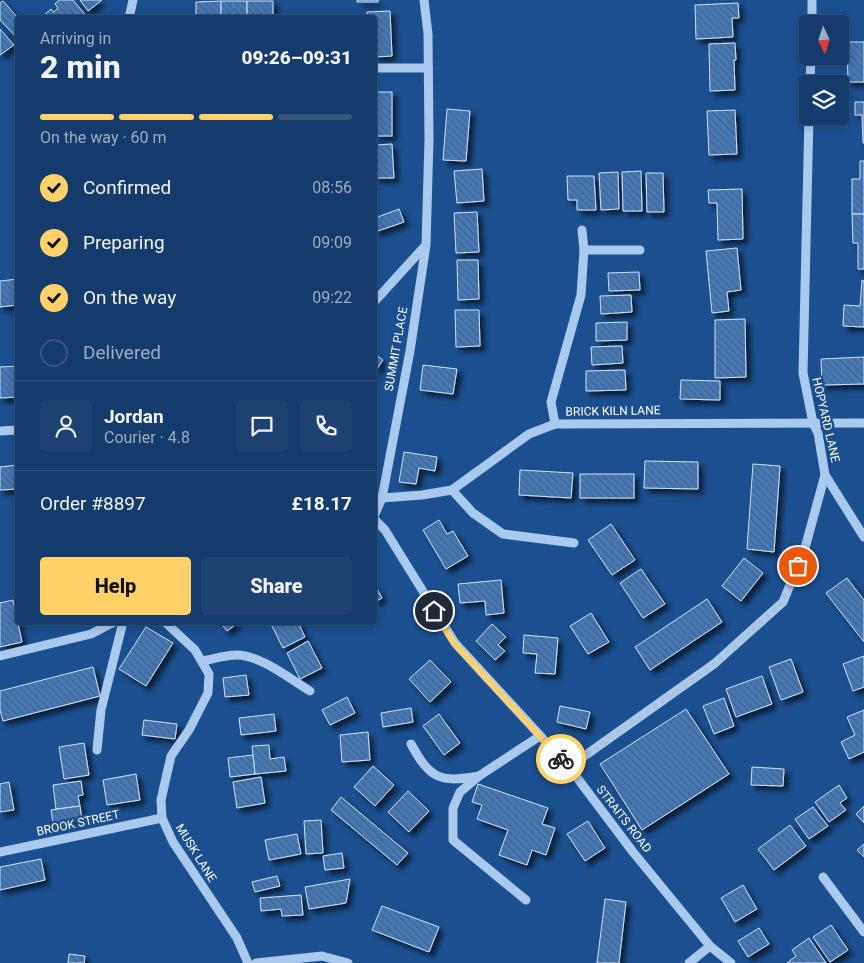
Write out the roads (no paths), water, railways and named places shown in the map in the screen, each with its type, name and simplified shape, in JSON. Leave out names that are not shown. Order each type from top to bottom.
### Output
[{"type":"street","points":[[130,15],[133,0]]},
{"type":"street","name":"SUMMIT PLACE","points":[[377,509],[382,498],[410,351],[426,245],[429,140],[428,34],[424,0]]},
{"type":"street","points":[[812,1],[812,15]]},
{"type":"street","points":[[377,68],[428,68]]},
{"type":"street","name":"HOPYARD LANE","points":[[569,767],[714,664],[783,602],[805,548],[825,475],[818,432],[813,423],[803,373],[809,125]]},
{"type":"street","points":[[555,424],[551,402],[581,295],[584,250],[582,230]]},
{"type":"street","name":"SUMMIT PLACE","points":[[377,299],[426,245]]},
{"type":"street","points":[[584,250],[640,250]]},
{"type":"street","name":"BRICK KILN LANE","points":[[382,498],[422,495],[452,490],[529,434],[555,424],[864,423]]},
{"type":"street","points":[[0,431],[15,430]]},
{"type":"street","points":[[825,475],[864,537]]},
{"type":"street","points":[[452,490],[473,513],[503,534],[574,543]]},
{"type":"street","name":"STRAITS ROAD","points":[[377,522],[384,530],[454,643],[569,767],[633,852],[710,946],[731,963]]},
{"type":"street","points":[[0,656],[91,634],[108,625]]},
{"type":"street","points":[[97,750],[101,710],[122,625]]},
{"type":"street","name":"MUSK LANE","points":[[169,625],[195,650],[209,674],[208,693],[189,730],[172,756],[161,800],[162,818],[173,842],[237,938],[248,963]]},
{"type":"street","points":[[202,661],[234,655],[246,656],[265,664],[310,692]]},
{"type":"street","points":[[526,900],[453,840],[453,808],[460,792],[479,776],[540,736]]},
{"type":"street","points":[[411,744],[421,762],[440,778],[460,780],[479,776]]},
{"type":"street","name":"BROOK STREET","points":[[0,852],[162,818]]},
{"type":"street","points":[[823,877],[864,932]]},
{"type":"street","points":[[689,963],[710,946]]},
{"type":"street","points":[[256,963],[322,956],[348,963]]}]
